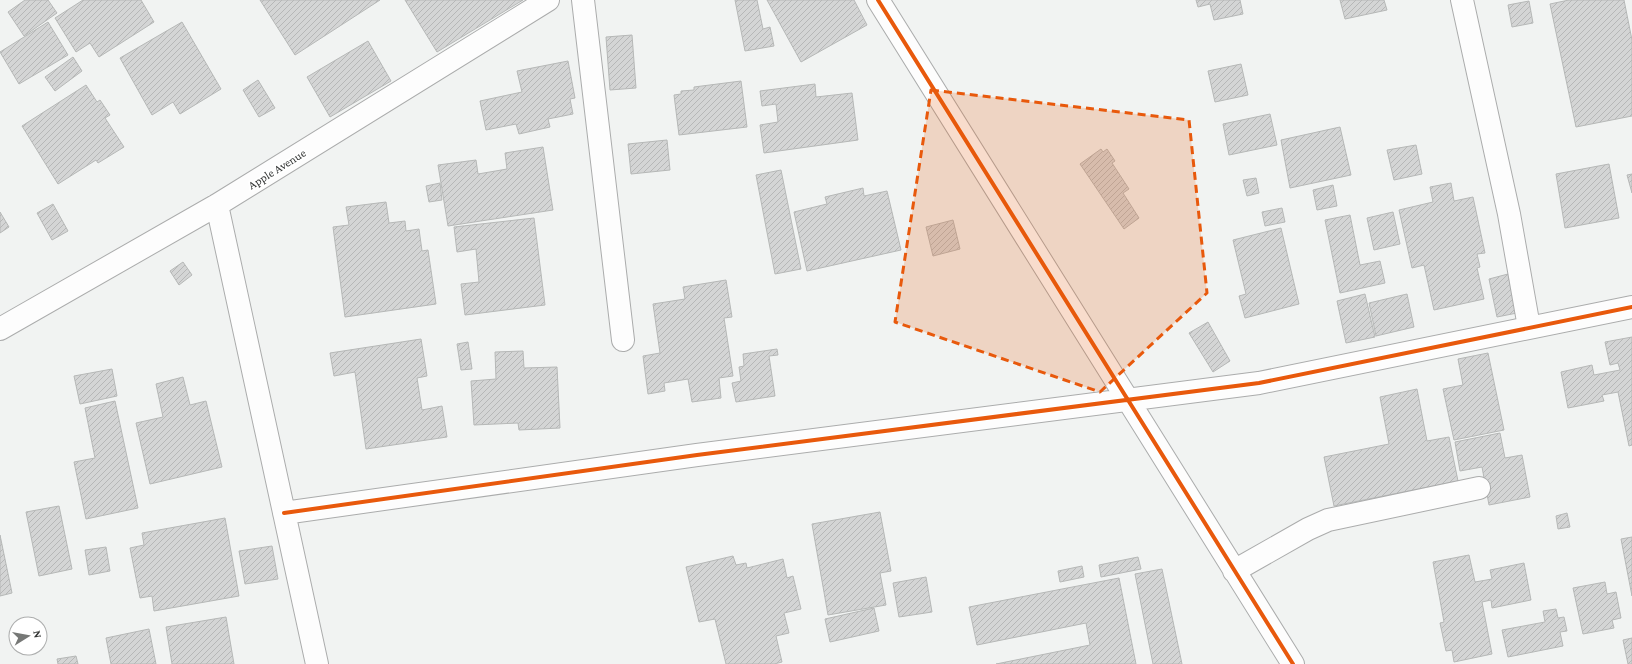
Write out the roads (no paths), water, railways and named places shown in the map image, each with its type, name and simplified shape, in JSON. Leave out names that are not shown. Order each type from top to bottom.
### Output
[{"type":"street","name":"Apple Avenue","points":[[0,329],[218,205],[548,0]]},
{"type":"street","points":[[583,0],[623,340]]},
{"type":"street","points":[[878,0],[1293,664]]},
{"type":"street","points":[[1462,0],[1509,214],[1529,327]]},
{"type":"street","points":[[218,205],[317,664]]},
{"type":"street","points":[[284,513],[697,455],[1259,383],[1632,307]]},
{"type":"street","points":[[1234,571],[1308,529],[1328,520],[1479,488]]}]
